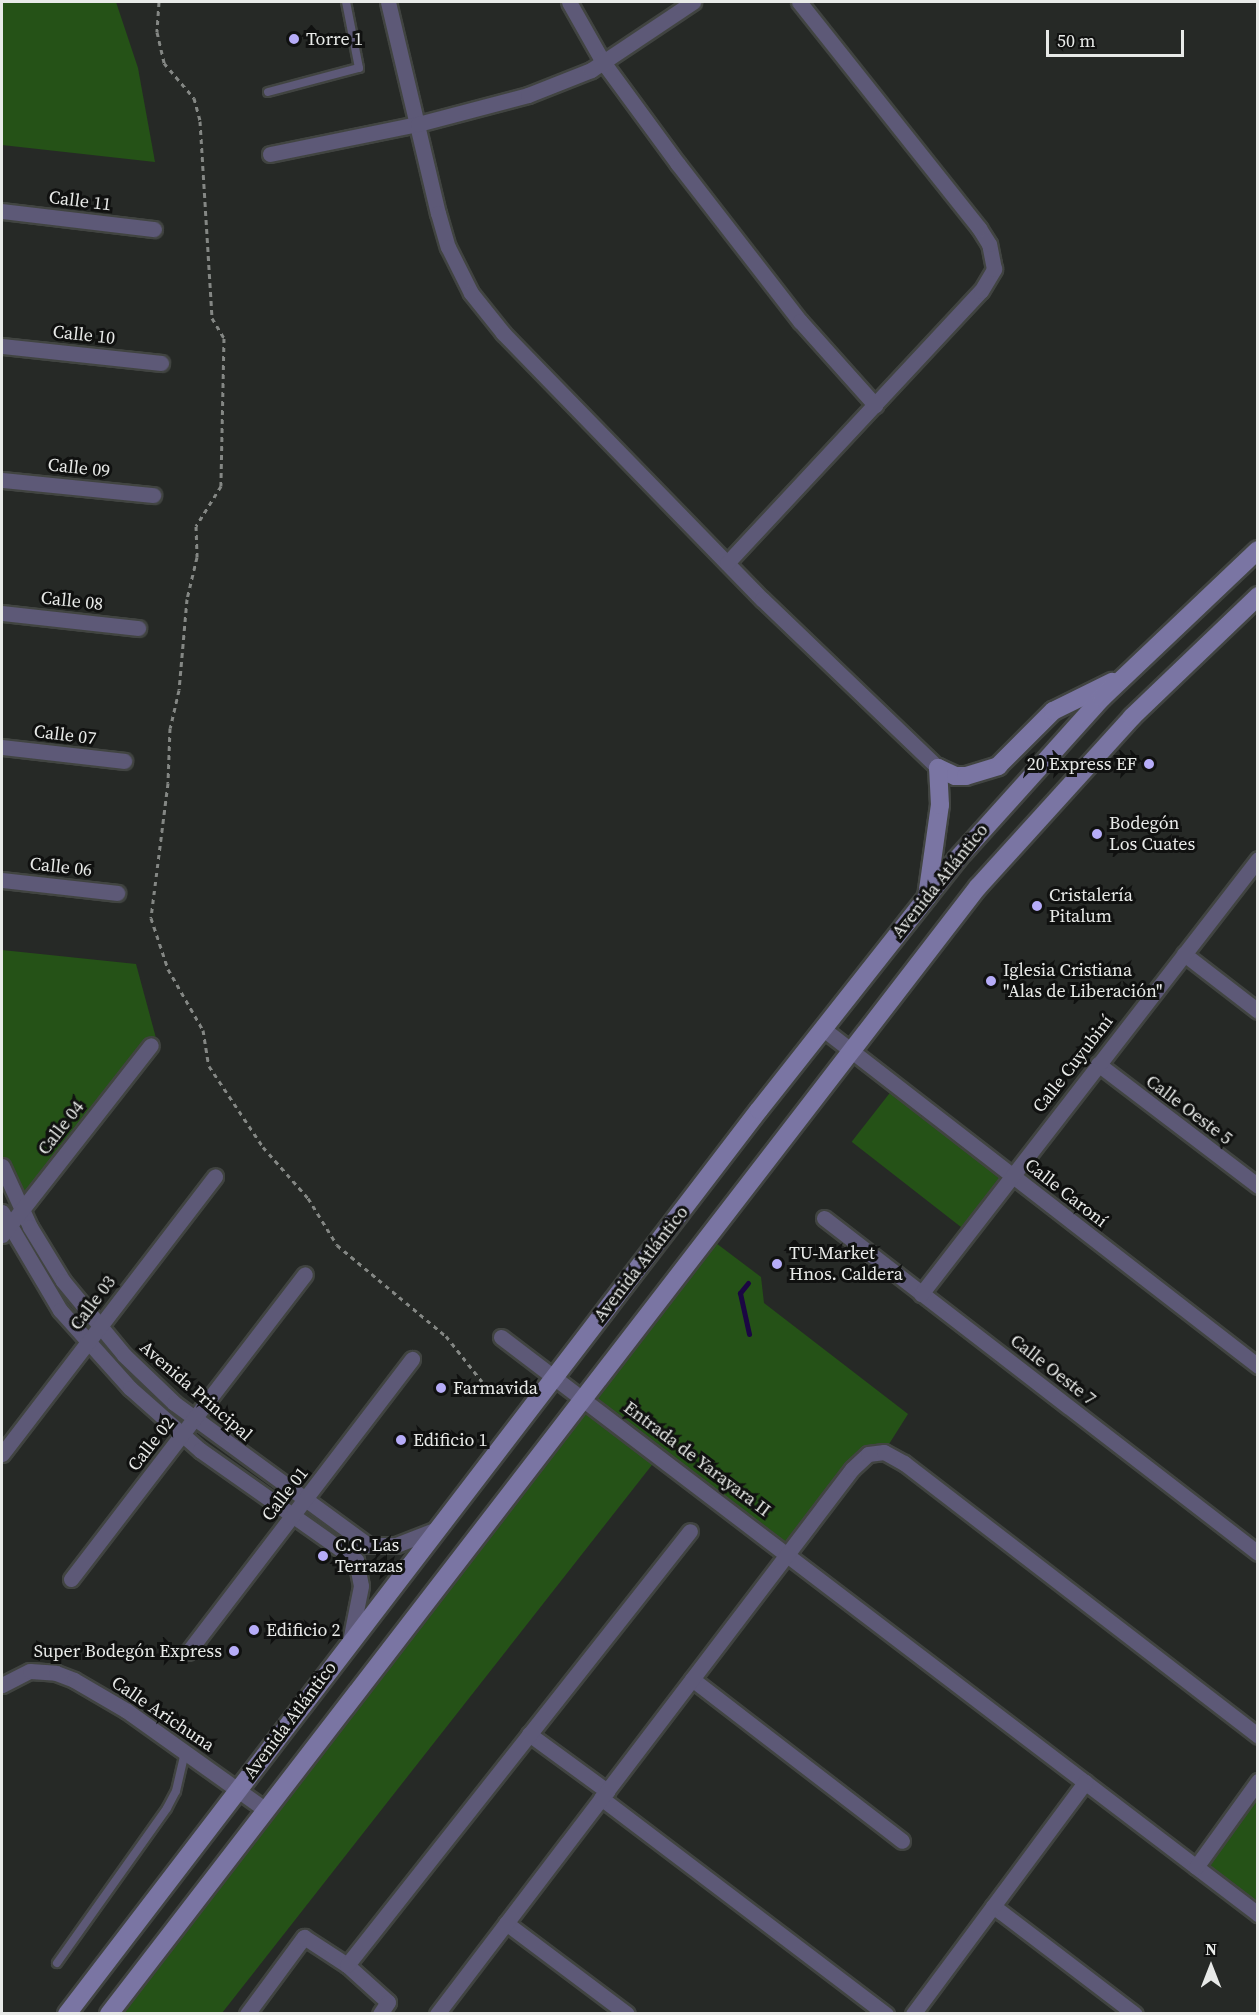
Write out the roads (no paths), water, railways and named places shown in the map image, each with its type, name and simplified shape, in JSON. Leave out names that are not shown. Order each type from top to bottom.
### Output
[{"type":"main road","name":"Avenida Atlántico","points":[[66,2013],[822,1028],[927,897],[1011,796],[1122,678],[1257,550]]},
{"type":"main road","name":"Avenida Atlántico","points":[[108,2013],[851,1050],[1025,832],[1132,717],[1257,596]]},
{"type":"main road","points":[[927,897],[940,805],[938,768],[955,776],[966,776],[998,766],[1053,711],[1122,678]]},
{"type":"street","points":[[388,2],[448,247],[471,293],[503,333],[727,563],[938,768]]},
{"type":"street","points":[[569,2],[603,62],[800,321],[875,405]]},
{"type":"street","points":[[270,154],[418,124],[528,95],[603,62],[693,2]]},
{"type":"street","points":[[727,563],[991,278],[993,256],[979,228],[800,2]]},
{"type":"street","name":"Calle 11","points":[[2,212],[154,229]]},
{"type":"street","name":"Calle 10","points":[[2,346],[161,363]]},
{"type":"street","name":"Calle 09","points":[[2,480],[153,495]]},
{"type":"street","name":"Calle 08","points":[[2,613],[138,628]]},
{"type":"street","name":"Calle 07","points":[[2,747],[124,761]]},
{"type":"street","name":"Calle Cuyubiní","points":[[921,1294],[1257,859]]},
{"type":"street","name":"Calle 06","points":[[2,880],[117,893]]},
{"type":"street","points":[[1184,954],[1257,1011]]},
{"type":"street","name":"Calle Caroní","points":[[822,1028],[1257,1366]]},
{"type":"street","name":"Calle 04","points":[[4,1224],[21,1209],[151,1045]]},
{"type":"street","name":"Calle Oeste 5","points":[[1098,1064],[1257,1186]]},
{"type":"street","name":"Avenida Principal","points":[[2,1167],[21,1209],[63,1281],[99,1327],[140,1371],[195,1420],[368,1545],[396,1545],[437,1529]]},
{"type":"street","name":"Calle 03","points":[[2,1454],[215,1176]]},
{"type":"street","name":"Calle Oeste 7","points":[[824,1218],[1257,1553]]},
{"type":"street","points":[[4,1224],[45,1288],[87,1343],[183,1436],[356,1560],[361,1586],[350,1641]]},
{"type":"street","name":"Calle 02","points":[[71,1580],[305,1274]]},
{"type":"street","name":"Entrada de Yarayara II","points":[[501,1337],[788,1553],[1257,1914]]},
{"type":"street","name":"Calle 01","points":[[188,1652],[412,1359]]},
{"type":"street","points":[[437,2013],[788,1553],[861,1460],[876,1452],[892,1455],[1257,1736]]},
{"type":"street","points":[[347,1965],[690,1531]]},
{"type":"street","name":"Calle Arichuna","points":[[2,1685],[30,1671],[56,1673],[74,1680],[185,1752],[266,1810]]},
{"type":"street","points":[[692,1678],[903,1840]]},
{"type":"street","points":[[529,1734],[886,2013]]},
{"type":"street","points":[[1196,1867],[1257,1781]]},
{"type":"street","points":[[913,2013],[1085,1782]]},
{"type":"street","points":[[993,1906],[1135,2013]]},
{"type":"street","points":[[506,1923],[627,2013]]},
{"type":"street","points":[[247,2013],[304,1937],[347,1965],[388,2002],[380,2013]]},
{"type":"lane","points":[[268,92],[359,68],[346,2]]},
{"type":"lane","points":[[57,1963],[167,1808],[176,1791],[185,1752]]},
{"type":"waterway","points":[[748,1283],[740,1293],[749,1334]]},
{"type":"place","name":"Torre 1","points":[[294,39]]},
{"type":"place","name":"20 Express EF","points":[[1149,764]]},
{"type":"place","name":"Bodegón Los Cuates","points":[[1097,834]]},
{"type":"place","name":"Cristalería Pitalum","points":[[1037,906]]},
{"type":"place","name":"Iglesia Cristiana \"Alas de Liberación\"","points":[[991,981]]},
{"type":"place","name":"TU-Market Hnos. Caldera","points":[[777,1264]]},
{"type":"place","name":"Farmavida","points":[[441,1388]]},
{"type":"place","name":"Edificio 1","points":[[401,1440]]},
{"type":"place","name":"C.C. Las Terrazas","points":[[323,1556]]},
{"type":"place","name":"Edificio 2","points":[[254,1630]]},
{"type":"place","name":"Super Bodegón Express","points":[[234,1651]]}]
